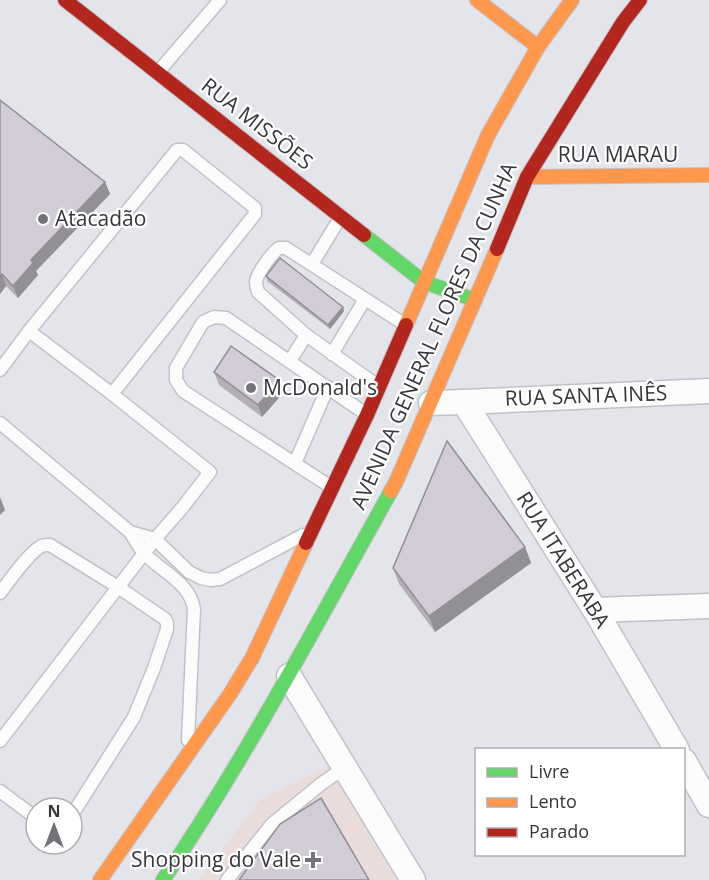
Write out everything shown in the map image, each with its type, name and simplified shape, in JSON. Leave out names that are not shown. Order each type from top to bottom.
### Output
[{"type":"main road","name":"RUA MISSÕES","points":[[65,0],[424,282],[475,300]]},
{"type":"main road","points":[[477,0],[538,47]]},
{"type":"main road","name":"AVENIDA GENERAL FLORES DA CUNHA","points":[[100,880],[230,694],[252,658],[367,414],[488,135],[538,47],[572,0]]},
{"type":"main road","name":"AVENIDA GENERAL FLORES DA CUNHA","points":[[163,880],[289,676],[396,482],[527,177],[622,22],[640,0]]},
{"type":"main road","name":"RUA MARAU","points":[[527,177],[709,175]]},
{"type":"street","name":"RUA SANTA INÊS","points":[[464,402],[709,391]]},
{"type":"street","points":[[430,403],[464,402]]},
{"type":"street","name":"RUA ITABERABA","points":[[464,402],[595,610],[676,748]]},
{"type":"street","points":[[595,610],[709,606]]},
{"type":"street","points":[[289,676],[413,880]]},
{"type":"street","points":[[685,763],[709,805]]},
{"type":"lane","points":[[158,73],[220,0]]},
{"type":"lane","points":[[0,370],[174,153],[177,150],[183,150],[256,211],[112,394]]},
{"type":"lane","points":[[312,264],[341,217]]},
{"type":"lane","points":[[379,387],[306,335],[258,292],[256,284],[258,277],[274,251],[286,248],[405,325]]},
{"type":"lane","points":[[332,354],[365,299]]},
{"type":"lane","points":[[332,488],[183,391],[176,380],[176,368],[203,322],[214,317],[226,318],[367,414]]},
{"type":"lane","points":[[2,735],[210,471],[29,331]]},
{"type":"lane","points":[[290,362],[306,335]]},
{"type":"lane","points":[[295,463],[328,387]]},
{"type":"lane","points":[[0,423],[130,532],[144,553],[190,595],[194,609],[187,755]]},
{"type":"lane","points":[[130,532],[155,539],[189,572],[211,580],[220,579],[313,530]]},
{"type":"lane","points":[[0,593],[20,567],[40,547],[50,545],[118,587],[165,619],[167,623],[154,668],[134,717],[84,796]]},
{"type":"lane","points":[[227,880],[272,824],[344,768]]},
{"type":"lane","points":[[0,791],[24,809]]},
{"type":"shaded area","points":[[328,766],[396,880],[199,880],[260,800]]},
{"type":"building","name":"Atacadão","points":[[0,100],[105,182],[31,260],[33,263],[13,286],[2,274],[0,276]]},
{"type":"building","points":[[280,258],[343,307],[328,325],[266,276]]},
{"type":"building","name":"McDonald's","points":[[231,346],[279,380],[258,405],[214,372]]},
{"type":"building","points":[[447,441],[525,547],[429,616],[393,568]]},
{"type":"building","name":"Shopping do Vale","points":[[321,798],[369,880],[239,880],[280,824]]},
{"type":"traffic: fast","points":[[364,235],[424,282],[475,300]]},
{"type":"traffic: fast","points":[[163,880],[253,737],[391,491]]},
{"type":"traffic: slow","points":[[477,0],[538,47]]},
{"type":"traffic: slow","points":[[406,325],[488,135],[538,47],[572,0]]},
{"type":"traffic: slow","points":[[527,177],[709,175]]},
{"type":"traffic: slow","points":[[391,491],[497,249]]},
{"type":"traffic: slow","points":[[100,880],[230,694],[252,658],[306,543]]},
{"type":"traffic: jam","points":[[65,0],[364,235]]},
{"type":"traffic: jam","points":[[497,249],[527,177],[623,22],[640,0]]},
{"type":"traffic: jam","points":[[306,543],[367,415],[406,325]]},
{"type":"place","name":"Atacadão","points":[[43,219]]},
{"type":"place","name":"McDonald's","points":[[251,388]]},
{"type":"place","name":"Shopping do Vale","points":[[313,860]]}]
